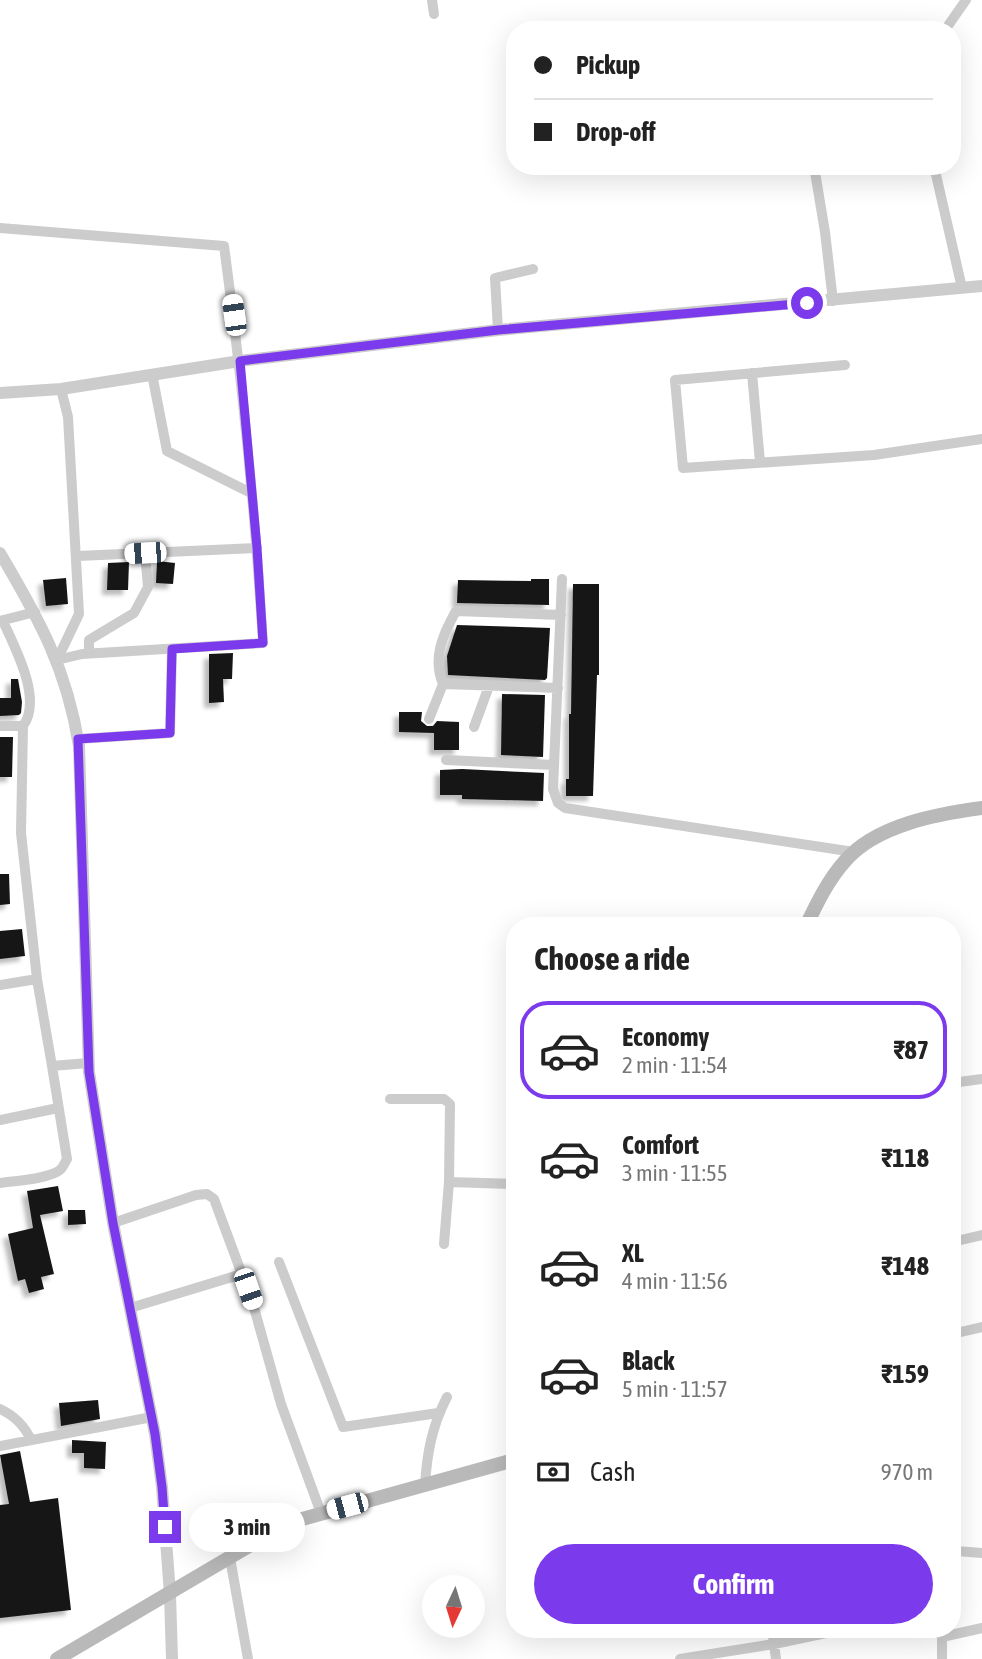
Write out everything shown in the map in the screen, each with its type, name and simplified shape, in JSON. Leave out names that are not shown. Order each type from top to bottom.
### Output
[{"type":"main road","points":[[811,917],[829,882],[854,852],[897,826],[944,813],[982,808]]},
{"type":"main road","points":[[57,1659],[288,1523],[506,1462]]},
{"type":"street","points":[[432,0],[434,14]]},
{"type":"street","points":[[951,21],[966,0]]},
{"type":"street","points":[[816,175],[833,301]]},
{"type":"street","points":[[936,175],[962,288]]},
{"type":"street","points":[[0,228],[224,246],[240,361],[263,643],[89,653],[57,660]]},
{"type":"street","points":[[498,330],[495,278],[533,269]]},
{"type":"street","points":[[0,393],[61,389],[240,361],[498,330],[982,286]]},
{"type":"street","points":[[845,365],[675,380],[683,468],[874,455],[982,439]]},
{"type":"street","points":[[752,373],[760,462]]},
{"type":"street","points":[[152,374],[167,451],[251,493]]},
{"type":"street","points":[[57,660],[79,614],[78,556],[68,417],[61,389]]},
{"type":"street","points":[[78,556],[257,548]]},
{"type":"street","points":[[0,553],[35,612],[57,660],[72,704],[78,739],[88,1063],[113,1223],[152,1417],[162,1487],[172,1659]]},
{"type":"street","points":[[89,653],[89,640],[134,612],[148,587],[145,553]]},
{"type":"street","points":[[562,579],[553,789],[558,803],[565,808],[854,852]]},
{"type":"street","points":[[429,719],[443,684],[437,670],[443,635],[456,611],[561,615]]},
{"type":"street","points":[[0,1183],[27,1180],[61,1170],[67,1159],[37,979],[21,834],[23,726],[28,719],[30,704],[25,670],[2,621],[35,612]]},
{"type":"street","points":[[78,739],[170,733],[172,649]]},
{"type":"street","points":[[443,684],[558,688]]},
{"type":"street","points":[[474,727],[489,686]]},
{"type":"street","points":[[0,726],[23,726]]},
{"type":"street","points":[[446,760],[554,765]]},
{"type":"street","points":[[0,985],[37,979]]},
{"type":"street","points":[[52,1066],[88,1063]]},
{"type":"street","points":[[961,1082],[982,1079]]},
{"type":"street","points":[[390,1098],[444,1099],[450,1104],[449,1182],[444,1244]]},
{"type":"street","points":[[0,1120],[58,1108]]},
{"type":"street","points":[[449,1182],[506,1184]]},
{"type":"street","points":[[113,1223],[196,1195],[207,1194],[218,1204],[281,1404],[321,1513]]},
{"type":"street","points":[[961,1240],[982,1236]]},
{"type":"street","points":[[279,1262],[343,1427],[438,1413]]},
{"type":"street","points":[[130,1308],[242,1274]]},
{"type":"street","points":[[961,1332],[982,1327]]},
{"type":"street","points":[[425,1485],[428,1453],[438,1413],[447,1397]]},
{"type":"street","points":[[0,1409],[12,1415],[26,1428],[31,1440]]},
{"type":"street","points":[[0,1446],[152,1417]]},
{"type":"street","points":[[961,1551],[982,1553]]},
{"type":"street","points":[[230,1558],[248,1659]]},
{"type":"street","points":[[961,1630],[982,1628]]},
{"type":"street","points":[[773,1638],[776,1659]]},
{"type":"street","points":[[680,1659],[802,1638]]},
{"type":"street","points":[[940,1638],[942,1659]]},
{"type":"building","points":[[157,561],[175,563],[173,584],[156,583]]},
{"type":"building","points":[[129,562],[128,590],[107,590],[108,563]]},
{"type":"building","points":[[66,578],[68,604],[46,606],[43,580]]},
{"type":"building","points":[[549,579],[549,605],[457,603],[458,580]]},
{"type":"building","points":[[573,584],[599,584],[599,675],[593,796],[566,796],[566,779],[569,779]]},
{"type":"building","points":[[457,625],[550,628],[547,678],[448,675],[447,656]]},
{"type":"building","points":[[233,653],[232,679],[223,679],[224,702],[209,703],[209,654]]},
{"type":"building","points":[[11,679],[18,679],[21,713],[0,716],[0,698],[11,698]]},
{"type":"building","points":[[502,694],[545,695],[543,757],[501,755]]},
{"type":"building","points":[[399,712],[422,712],[421,721],[427,726],[433,726],[437,721],[459,722],[459,750],[434,750],[434,733],[399,732]]},
{"type":"building","points":[[0,737],[13,737],[12,777],[0,777]]},
{"type":"building","points":[[440,770],[544,773],[543,801],[462,799],[462,795],[440,795]]},
{"type":"building","points":[[0,874],[9,874],[10,904],[0,905]]},
{"type":"building","points":[[22,929],[25,956],[0,959],[0,931]]},
{"type":"building","points":[[58,1186],[63,1211],[40,1215],[54,1274],[41,1277],[44,1289],[29,1293],[25,1279],[18,1281],[8,1234],[33,1228],[27,1191]]},
{"type":"building","points":[[68,1210],[85,1210],[86,1224],[68,1225]]},
{"type":"building","points":[[98,1400],[100,1419],[61,1426],[59,1403]]},
{"type":"building","points":[[72,1440],[106,1442],[105,1469],[84,1468],[84,1453],[72,1453]]},
{"type":"building","points":[[20,1451],[30,1502],[58,1498],[71,1610],[0,1618],[0,1505],[9,1504],[0,1455]]},
{"type":"route","points":[[165,1527],[155,1434],[113,1223],[89,1072],[78,739],[170,733],[172,649],[263,643],[240,361],[498,330],[807,303]]}]
